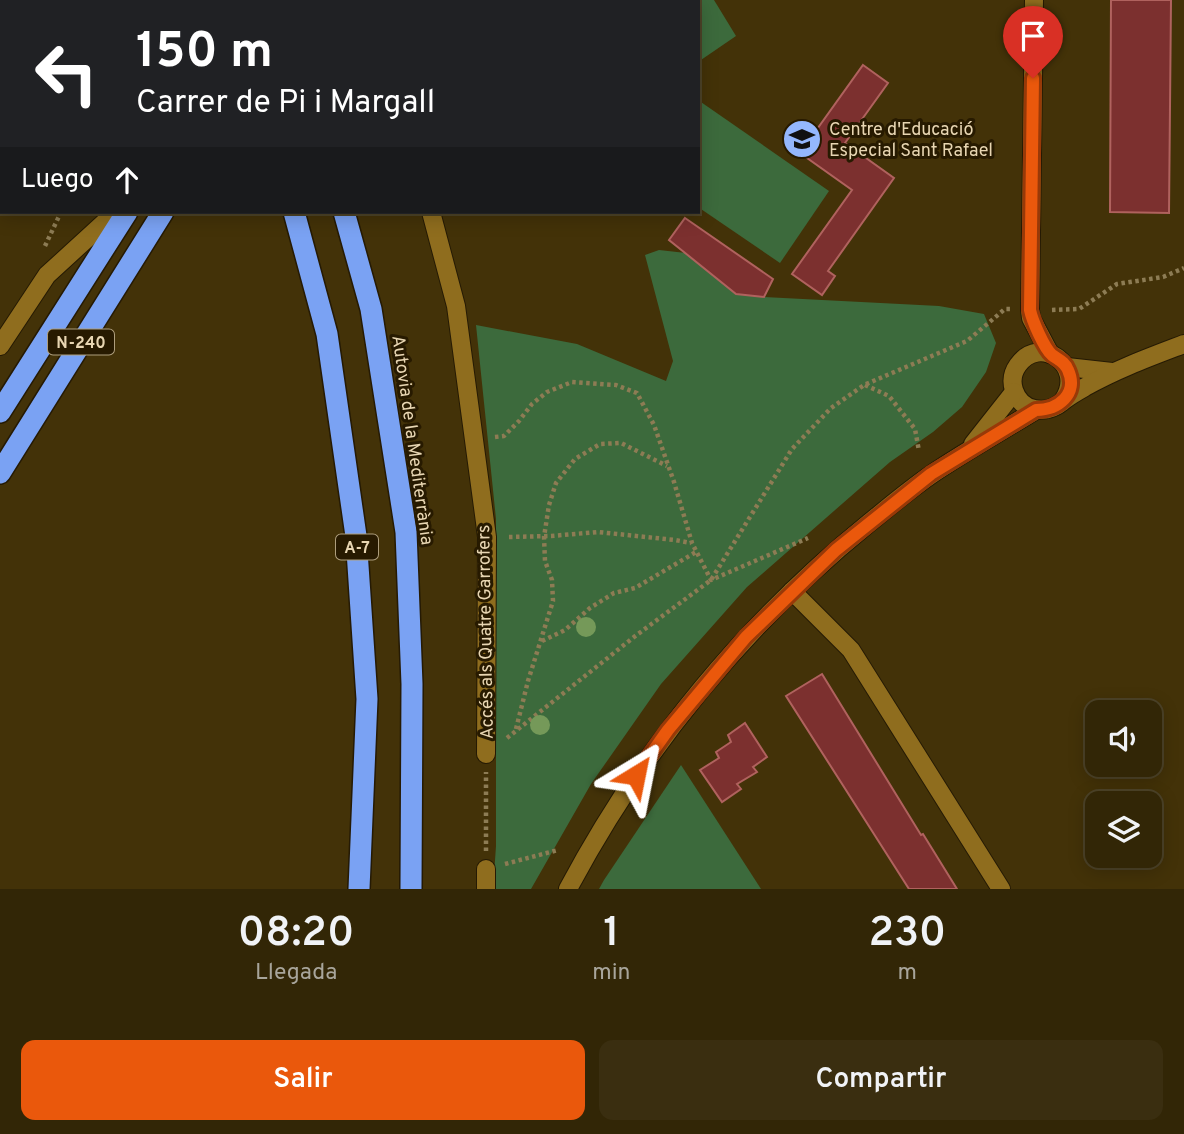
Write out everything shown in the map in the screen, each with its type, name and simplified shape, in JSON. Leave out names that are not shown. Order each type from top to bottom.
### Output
[{"type":"highway","name":"N-240","points":[[0,412],[126,214]]},
{"type":"highway","name":"N-240","points":[[0,472],[162,214]]},
{"type":"highway","name":"A-7","points":[[295,214],[327,334],[356,536],[366,699],[359,889]]},
{"type":"highway","name":"Autovia de la Mediterrània","points":[[345,214],[371,309],[406,532],[412,684],[411,889]]},
{"type":"street","points":[[1022,359],[1040,352],[1060,359],[1067,367],[1070,375],[1069,392],[1057,406],[1047,410],[1027,407],[1019,401],[1012,381],[1015,369],[1022,359],[1031,318],[1034,0]]},
{"type":"street","points":[[0,346],[47,275],[114,214]]},
{"type":"street","name":"Accés als Quatre Garrofers","points":[[432,214],[456,306],[487,537],[486,754]]},
{"type":"street","points":[[1031,318],[1051,354]]},
{"type":"street","points":[[1064,399],[1112,372],[1184,344]]},
{"type":"street","points":[[1067,367],[1112,372]]},
{"type":"street","points":[[965,453],[1014,392]]},
{"type":"street","points":[[568,889],[621,797],[668,730],[746,637],[836,550],[882,512],[931,474],[1036,410]]},
{"type":"street","points":[[792,591],[851,650],[1001,889]]},
{"type":"street","points":[[486,869],[486,889]]},
{"type":"path","points":[[42,253],[60,214]]},
{"type":"path","points":[[1057,309],[1079,309],[1118,284],[1163,277],[1184,268]]},
{"type":"path","points":[[711,580],[792,449],[831,408],[864,385],[967,341],[1006,309]]},
{"type":"path","points":[[474,442],[504,436],[531,404],[547,392],[572,382],[616,385],[637,393],[654,425],[692,543],[711,580]]},
{"type":"path","points":[[864,385],[889,396],[915,429],[919,451]]},
{"type":"path","points":[[516,730],[553,601],[552,580],[545,561],[544,537],[556,483],[575,459],[600,444],[621,443],[669,467]]},
{"type":"path","points":[[487,537],[544,537],[598,532],[692,543]]},
{"type":"path","points":[[486,754],[711,580],[808,538]]},
{"type":"path","points":[[541,642],[565,630],[590,608],[614,593],[635,588],[696,552]]},
{"type":"path","name":"Accés als Quatre Garrofers","points":[[486,754],[486,869]]},
{"type":"path","points":[[486,869],[558,850]]},
{"type":"green space","points":[[700,0],[714,0],[736,36],[700,61]]},
{"type":"green space","points":[[700,101],[829,191],[780,263],[700,208]]},
{"type":"green space","points":[[659,250],[686,253],[736,294],[939,306],[984,314],[996,343],[986,372],[962,407],[933,432],[890,462],[747,587],[661,684],[591,784],[531,889],[493,889],[496,846],[496,519],[476,325],[577,344],[666,381],[673,361],[645,255]]},
{"type":"green space","points":[[681,765],[761,889],[599,889],[604,880]]},
{"type":"building","points":[[1111,0],[1171,0],[1169,213],[1110,212]]},
{"type":"building","points":[[863,65],[888,83],[845,143],[894,178],[828,271],[835,276],[822,295],[792,274],[852,190],[800,153]]},
{"type":"building","points":[[685,218],[773,279],[764,297],[736,294],[669,240]]},
{"type":"building","points":[[822,674],[957,889],[909,889],[786,696]]},
{"type":"building","points":[[745,723],[767,757],[753,767],[757,772],[737,784],[741,789],[722,802],[700,770],[719,758],[716,752],[731,742],[728,735]]},
{"type":"place","name":"Centre d'Educació Especial Sant Rafael","points":[[802,139]]},
{"type":"route","points":[[636,775],[668,730],[746,637],[836,550],[931,474],[1036,410],[1057,406],[1069,392],[1070,375],[1067,367],[1051,354],[1031,318],[1030,310],[1033,78]]}]
